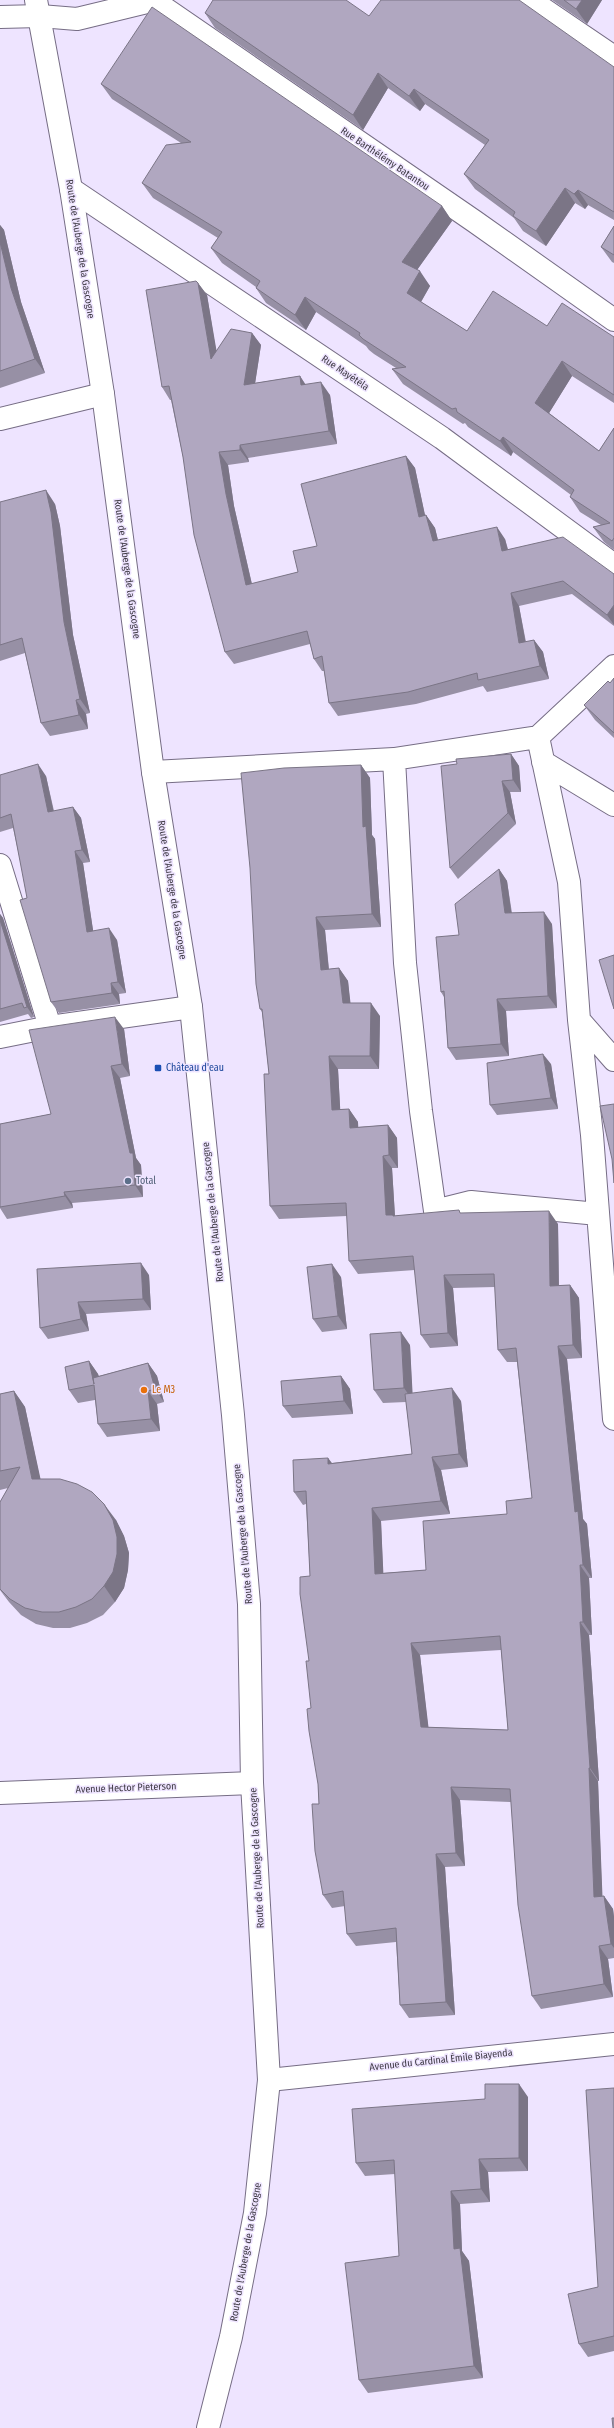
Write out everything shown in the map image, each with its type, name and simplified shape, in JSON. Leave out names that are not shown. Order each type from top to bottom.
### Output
[{"type":"street","points":[[530,0],[614,57]]},
{"type":"street","points":[[0,17],[38,8],[77,20],[155,1]]},
{"type":"street","name":"Rue Barthélémy Batantou","points":[[155,1],[468,216],[614,320]]},
{"type":"street","name":"Route de l'Auberge de la Gascogne","points":[[38,8],[71,189],[103,394],[154,772],[191,1007],[233,1415],[249,1596],[252,1783],[269,2080],[254,2213],[231,2337],[208,2428]]},
{"type":"street","name":"Rue Mayétéla","points":[[71,189],[442,438],[614,564]]},
{"type":"street","points":[[0,419],[103,394]]},
{"type":"street","points":[[154,772],[394,759],[538,737],[614,666]]},
{"type":"street","points":[[538,737],[569,882],[579,1020],[592,1135],[614,1419]]},
{"type":"street","points":[[394,759],[405,963],[421,1112],[435,1212],[471,1202],[598,1214]]},
{"type":"street","points":[[543,762],[614,805]]},
{"type":"street","points":[[0,865],[50,1027]]},
{"type":"street","points":[[0,1037],[50,1027],[191,1007]]},
{"type":"street","points":[[579,1020],[614,1060]]},
{"type":"street","name":"Avenue Hector Pieterson","points":[[0,1793],[252,1783]]},
{"type":"street","name":"Avenue du Cardinal Émile Biayenda","points":[[269,2080],[614,2044]]},
{"type":"building","points":[[213,0],[346,0],[369,16],[381,0],[519,0],[614,67],[614,212],[578,190],[574,194],[565,188],[536,231],[513,216],[515,212],[464,174],[489,140],[414,89],[409,96],[378,73],[353,115],[205,13]]},
{"type":"building","points":[[564,0],[582,0],[576,9]]},
{"type":"building","points":[[152,7],[442,206],[402,262],[420,271],[407,293],[467,331],[493,291],[547,326],[562,303],[614,337],[614,395],[562,361],[535,403],[599,451],[614,428],[614,538],[612,541],[593,527],[610,523],[570,497],[574,490],[503,437],[500,441],[457,412],[456,408],[452,409],[392,369],[406,367],[363,339],[359,335],[360,333],[305,297],[295,315],[256,288],[260,281],[211,248],[222,232],[142,183],[166,145],[191,142],[101,84]]},
{"type":"building","points":[[614,226],[614,255],[601,247]]},
{"type":"building","points":[[0,242],[11,288],[35,359],[0,371]]},
{"type":"building","points":[[196,281],[198,283],[211,359],[231,329],[252,333],[244,385],[300,376],[301,385],[321,382],[329,431],[240,445],[240,450],[219,452],[226,494],[246,585],[298,572],[293,551],[317,546],[301,484],[406,456],[419,517],[426,515],[433,541],[497,527],[502,551],[563,537],[614,574],[614,605],[607,615],[563,581],[511,593],[519,643],[534,640],[540,666],[478,680],[477,673],[408,692],[329,703],[322,656],[314,659],[307,631],[225,652],[194,535],[183,457],[169,386],[162,387],[146,290]]},
{"type":"building","points":[[46,490],[51,512],[64,622],[80,699],[76,700],[79,715],[41,723],[22,638],[0,645],[0,502]]},
{"type":"building","points":[[614,678],[614,733],[584,705],[608,681],[610,683]]},
{"type":"building","points":[[511,754],[513,780],[502,781],[508,813],[450,868],[441,766],[457,764],[456,759]]},
{"type":"building","points":[[38,764],[48,812],[73,807],[82,850],[75,851],[87,932],[109,928],[118,982],[111,983],[112,993],[51,1002],[20,900],[27,898],[11,814],[0,818],[0,775]]},
{"type":"building","points":[[361,765],[363,827],[366,826],[372,914],[316,917],[321,970],[339,968],[343,1003],[371,1003],[370,1056],[329,1056],[332,1110],[349,1109],[350,1128],[388,1125],[389,1155],[383,1156],[386,1215],[393,1216],[459,1210],[460,1213],[549,1211],[550,1286],[570,1285],[573,1345],[558,1346],[575,1512],[578,1511],[583,1565],[580,1565],[583,1622],[580,1622],[590,1768],[594,1897],[604,1896],[611,1944],[599,1946],[604,1984],[532,1996],[518,1905],[510,1789],[451,1787],[456,1853],[436,1854],[446,2002],[400,2005],[396,1928],[347,1934],[343,1891],[323,1895],[315,1851],[312,1804],[319,1804],[318,1784],[309,1731],[307,1709],[311,1708],[306,1661],[309,1661],[300,1594],[300,1577],[310,1576],[306,1491],[294,1492],[293,1460],[328,1458],[328,1464],[412,1454],[405,1394],[452,1388],[459,1454],[432,1457],[441,1501],[372,1508],[375,1574],[426,1570],[423,1521],[507,1514],[506,1501],[532,1498],[516,1348],[498,1350],[494,1274],[444,1275],[448,1333],[421,1335],[413,1256],[349,1261],[346,1203],[270,1206],[264,1074],[269,1074],[262,1009],[260,1009],[256,984],[250,868],[241,773],[284,768]],"holes":[[[500,1636],[508,1730],[421,1727],[411,1643]]]},
{"type":"building","points":[[499,869],[505,913],[544,912],[548,996],[497,999],[501,1044],[448,1048],[444,991],[441,992],[436,937],[459,935],[455,904]]},
{"type":"building","points":[[0,920],[27,1007],[24,1008],[22,1003],[0,1009]]},
{"type":"building","points":[[614,955],[614,1009],[599,960]]},
{"type":"building","points":[[115,1017],[122,1064],[111,1066],[130,1153],[133,1153],[135,1185],[64,1192],[65,1196],[0,1207],[0,1124],[51,1114],[29,1030]]},
{"type":"building","points":[[543,1054],[551,1098],[490,1105],[487,1063]]},
{"type":"building","points":[[614,1104],[614,1183],[612,1159],[600,1106]]},
{"type":"building","points":[[141,1263],[143,1299],[78,1302],[81,1319],[40,1328],[37,1269]]},
{"type":"building","points":[[332,1264],[338,1316],[313,1319],[307,1267]]},
{"type":"building","points":[[401,1332],[404,1388],[374,1390],[370,1334]]},
{"type":"building","points":[[89,1361],[94,1384],[93,1378],[148,1363],[155,1389],[148,1391],[151,1419],[98,1424],[94,1385],[69,1390],[65,1367]]},
{"type":"building","points":[[341,1376],[344,1401],[283,1406],[281,1381]]},
{"type":"building","points":[[14,1391],[32,1479],[60,1479],[77,1484],[92,1492],[104,1504],[113,1520],[117,1537],[117,1554],[113,1572],[104,1586],[92,1599],[76,1607],[59,1612],[42,1612],[25,1608],[10,1599],[0,1589],[0,1502],[20,1467],[0,1471],[0,1394]]},
{"type":"building","points":[[485,2084],[519,2084],[519,2158],[479,2159],[481,2189],[451,2191],[454,2249],[460,2248],[474,2366],[359,2380],[345,2263],[399,2256],[394,2160],[356,2163],[352,2109],[485,2099]]},
{"type":"building","points":[[614,2088],[614,2336],[579,2344],[568,2294],[598,2287],[586,2090]]},
{"type":"building","points":[[612,2418],[614,2418],[614,2428],[613,2428]]},
{"type":"place","name":"Château d'eau","points":[[158,1068]]},
{"type":"place","name":"Total","points":[[128,1181]]},
{"type":"place","name":"Le M3","points":[[144,1390]]}]
